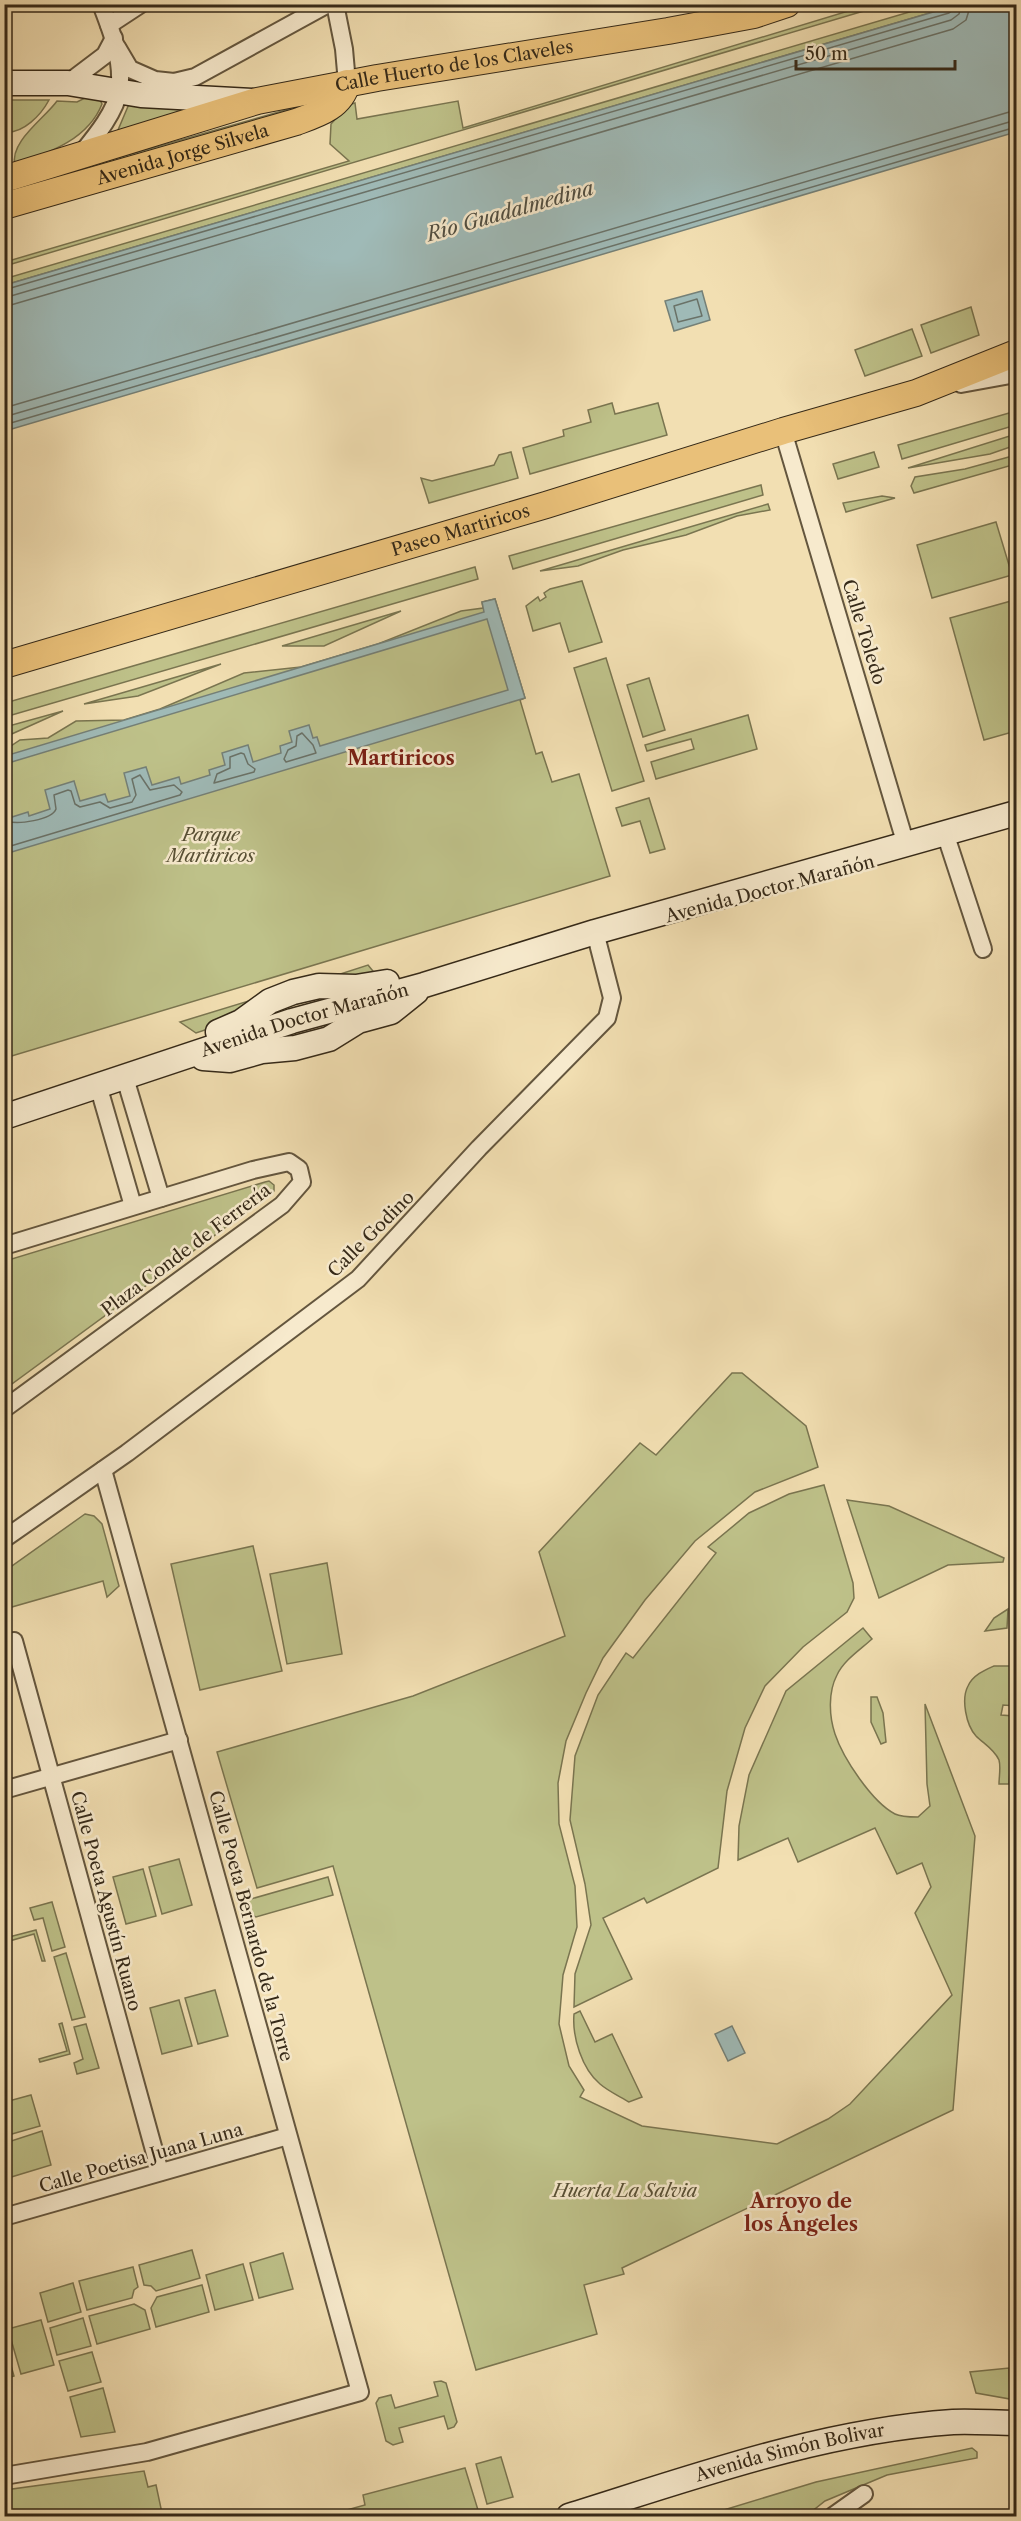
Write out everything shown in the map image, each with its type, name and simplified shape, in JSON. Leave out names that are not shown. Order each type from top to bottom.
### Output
[{"type":"main road","name":"Calle Huerto de los Claveles","points":[[4,83],[68,83],[141,95],[257,101],[347,83],[668,31],[752,10],[787,4]]},
{"type":"main road","name":"Avenida Jorge Silvela","points":[[4,206],[296,122],[333,106],[345,93],[347,83]]},
{"type":"main road","name":"Avenida Jorge Silvela","points":[[4,179],[257,101]]},
{"type":"main road","name":"Paseo Martiricos","points":[[4,666],[546,506],[783,431],[916,393],[1017,353]]},
{"type":"main road","name":"Avenida Doctor Marañón","points":[[4,1117],[292,1021],[424,985],[650,916],[1017,813]]},
{"type":"main road","name":"Avenida Doctor Marañón","points":[[4,1111],[80,1085],[94,1087]]},
{"type":"main road","name":"Avenida Doctor Marañón","points":[[4,1125],[85,1098],[94,1087]]},
{"type":"main road","name":"Avenida Simón Bolivar","points":[[570,2517],[776,2453],[861,2435],[953,2422],[1017,2423]]},
{"type":"street","points":[[100,4],[113,37],[130,69],[155,80],[174,82],[195,77],[328,4]]},
{"type":"street","points":[[68,83],[105,55],[113,37],[141,4]]},
{"type":"street","points":[[335,4],[344,49],[347,83]]},
{"type":"street","points":[[81,155],[105,123],[119,91],[113,37]]},
{"type":"street","name":"Paseo Martiricos","points":[[916,393],[1017,374]]},
{"type":"street","name":"Calle Toledo","points":[[783,431],[897,848]]},
{"type":"street","points":[[945,833],[983,949]]},
{"type":"street","name":"Calle Godino","points":[[4,1539],[102,1470],[358,1279],[479,1148],[607,1018],[612,998],[595,932]]},
{"type":"street","points":[[125,1078],[161,1198]]},
{"type":"street","points":[[94,1087],[133,1206]]},
{"type":"street","name":"Plaza Conde de Ferrería","points":[[4,1246],[253,1170],[289,1162],[299,1169],[302,1182],[282,1204],[4,1409]]},
{"type":"street","name":"Calle Poeta Bernardo de la Torre","points":[[4,2476],[147,2452],[360,2392],[102,1470]]},
{"type":"street","name":"Calle Poeta Agustín Ruano","points":[[14,1641],[160,2172]]},
{"type":"street","points":[[4,1790],[179,1740]]},
{"type":"street","name":"Calle Poetisa Juana Luna","points":[[4,2217],[288,2136]]},
{"type":"street","points":[[832,2517],[864,2494]]},
{"type":"green space","points":[[868,5],[884,5],[5,266],[5,262],[349,161],[330,144],[331,124],[348,105],[355,103],[357,119],[458,101],[463,128]]},
{"type":"green space","points":[[933,5],[957,5],[5,285],[4,279]]},
{"type":"green space","points":[[87,97],[100,100],[102,104],[87,127],[66,144],[15,165],[17,148],[22,139],[57,101],[77,102]]},
{"type":"green space","points":[[5,100],[49,100],[41,112],[25,127],[5,132]]},
{"type":"green space","points":[[129,104],[196,107],[119,132]]},
{"type":"green space","points":[[299,108],[28,188],[26,184]]},
{"type":"green space","points":[[971,307],[979,335],[931,353],[921,325]]},
{"type":"green space","points":[[912,329],[922,356],[865,376],[855,350]]},
{"type":"green space","points":[[612,403],[615,414],[658,403],[667,435],[530,474],[523,448],[564,436],[563,430],[591,422],[588,410]]},
{"type":"green space","points":[[1016,411],[1016,425],[902,459],[898,445]]},
{"type":"green space","points":[[1016,434],[1016,445],[990,454],[908,468]]},
{"type":"green space","points":[[511,452],[518,478],[429,503],[421,478],[432,481],[494,465],[499,455]]},
{"type":"green space","points":[[874,452],[879,467],[838,479],[833,464]]},
{"type":"green space","points":[[1016,455],[1016,464],[914,493],[911,486],[915,477],[965,469]]},
{"type":"green space","points":[[761,485],[763,495],[513,569],[509,556]]},
{"type":"green space","points":[[882,496],[895,498],[846,512],[843,503]]},
{"type":"green space","points":[[768,504],[770,510],[737,516],[686,535],[623,550],[578,566],[540,571]]},
{"type":"green space","points":[[996,522],[1012,575],[932,598],[917,545]]},
{"type":"green space","points":[[475,567],[478,579],[5,717],[5,703]]},
{"type":"green space","points":[[582,581],[602,642],[569,652],[560,623],[533,631],[526,606],[538,597],[540,601],[546,597],[544,593],[550,589]]},
{"type":"green space","name":"Parque Martiricos","points":[[495,599],[525,698],[520,700],[536,754],[542,752],[552,782],[579,774],[610,876],[5,1058],[5,750],[20,740],[48,738],[76,721],[124,720],[160,709],[244,673],[301,667],[378,644],[461,611],[483,608],[482,602]]},
{"type":"green space","points":[[1011,601],[1016,623],[1016,731],[984,740],[950,618]]},
{"type":"green space","points":[[401,611],[324,646],[282,646]]},
{"type":"green space","points":[[606,658],[644,781],[612,791],[574,668]]},
{"type":"green space","points":[[221,664],[138,696],[84,704]]},
{"type":"green space","points":[[649,678],[665,730],[643,737],[627,685]]},
{"type":"green space","points":[[63,711],[5,737],[5,727]]},
{"type":"green space","points":[[748,715],[757,749],[656,779],[651,762],[694,749],[691,739],[647,751],[645,745]]},
{"type":"green space","points":[[649,798],[665,849],[650,853],[640,821],[622,826],[616,808]]},
{"type":"green space","points":[[368,965],[377,976],[328,978]]},
{"type":"green space","points":[[265,996],[232,1021],[196,1033],[180,1022]]},
{"type":"green space","points":[[269,1181],[274,1185],[274,1191],[271,1194],[5,1389],[5,1261]]},
{"type":"green space","name":"Huerta La Salvia","points":[[732,1373],[742,1373],[806,1426],[818,1467],[755,1492],[695,1541],[645,1600],[603,1658],[566,1741],[558,1783],[559,1824],[575,1886],[577,1927],[563,1975],[559,2024],[569,2066],[584,2090],[580,2097],[642,2126],[777,2144],[828,2119],[850,2104],[952,1995],[915,1913],[931,1887],[922,1863],[897,1874],[875,1828],[798,1862],[788,1838],[738,1860],[739,1826],[749,1775],[786,1691],[863,1628],[872,1639],[840,1670],[831,1696],[833,1727],[839,1744],[859,1778],[877,1800],[897,1815],[918,1817],[930,1806],[927,1784],[925,1704],[975,1836],[953,2110],[622,2268],[624,2274],[584,2285],[597,2334],[476,2370],[333,1866],[257,1888],[217,1752],[413,1696],[565,1636],[539,1552],[640,1443],[656,1455]]},
{"type":"green space","points":[[824,1485],[853,1583],[854,1598],[847,1612],[803,1647],[765,1686],[745,1728],[727,1791],[718,1868],[647,1903],[644,1898],[603,1918],[632,1979],[574,2007],[575,1974],[591,1925],[585,1884],[570,1820],[575,1756],[598,1695],[626,1653],[633,1658],[716,1553],[708,1547],[749,1513],[789,1494]]},
{"type":"green space","points":[[847,1500],[889,1506],[1004,1558],[1003,1562],[948,1565],[879,1598]]},
{"type":"green space","points":[[85,1514],[94,1516],[102,1524],[119,1586],[107,1597],[103,1581],[12,1607],[5,1613],[5,1571]]},
{"type":"green space","points":[[253,1546],[282,1671],[200,1690],[171,1564]]},
{"type":"green space","points":[[327,1563],[342,1654],[287,1664],[270,1574]]},
{"type":"green space","points":[[1008,1609],[1007,1628],[985,1631],[994,1618]]},
{"type":"green space","points":[[994,1666],[1016,1666],[1016,1706],[1003,1705],[1001,1715],[1014,1716],[1009,1784],[999,1784],[999,1760],[972,1731],[966,1712],[965,1698],[970,1682],[980,1673]]},
{"type":"green space","points":[[871,1697],[877,1697],[883,1713],[886,1742],[881,1744],[871,1722]]},
{"type":"green space","points":[[179,1859],[192,1905],[162,1914],[149,1867]]},
{"type":"green space","points":[[143,1869],[156,1916],[126,1924],[113,1877]]},
{"type":"green space","points":[[328,1877],[333,1895],[256,1917],[247,1911],[244,1901]]},
{"type":"green space","points":[[52,1902],[65,1947],[52,1951],[43,1918],[34,1920],[30,1908]]},
{"type":"green space","points":[[36,1930],[45,1961],[42,1961],[34,1934],[6,1942],[5,1938]]},
{"type":"green space","points":[[66,1953],[85,2017],[72,2020],[54,1957]]},
{"type":"green space","points":[[215,1990],[228,2036],[198,2044],[185,1998]]},
{"type":"green space","points":[[179,2000],[192,2046],[162,2054],[150,2008]]},
{"type":"green space","points":[[580,2011],[595,2042],[612,2034],[642,2097],[629,2102],[603,2087],[588,2070],[575,2033],[574,2014]]},
{"type":"green space","points":[[62,2023],[70,2054],[40,2062],[39,2059],[67,2051],[59,2024]]},
{"type":"green space","points":[[86,2024],[99,2068],[77,2074],[74,2063],[83,2059],[74,2027]]},
{"type":"green space","points":[[31,2095],[40,2126],[5,2136],[5,2102]]},
{"type":"green space","points":[[42,2131],[51,2165],[8,2178],[5,2165],[5,2143]]},
{"type":"green space","points":[[192,2250],[200,2278],[156,2291],[151,2286],[144,2285],[139,2265]]},
{"type":"green space","points":[[283,2253],[293,2289],[259,2298],[250,2263]]},
{"type":"green space","points":[[243,2264],[253,2300],[215,2310],[206,2275]]},
{"type":"green space","points":[[133,2267],[138,2287],[134,2290],[132,2298],[87,2310],[79,2281]]},
{"type":"green space","points":[[73,2283],[81,2312],[48,2322],[40,2293]]},
{"type":"green space","points":[[202,2285],[209,2312],[156,2327],[151,2308],[157,2297]]},
{"type":"green space","points":[[134,2304],[145,2310],[150,2329],[97,2344],[89,2316]]},
{"type":"green space","points":[[83,2318],[91,2346],[57,2355],[50,2328]]},
{"type":"green space","points":[[41,2320],[54,2365],[21,2374],[8,2329]]},
{"type":"green space","points":[[4,2341],[14,2376],[5,2379],[4,2379]]},
{"type":"green space","points":[[92,2352],[101,2382],[68,2391],[59,2361]]},
{"type":"green space","points":[[1009,2368],[1010,2399],[976,2393],[970,2372]]},
{"type":"green space","points":[[434,2382],[446,2383],[457,2422],[454,2427],[448,2429],[444,2416],[399,2428],[403,2442],[393,2445],[386,2441],[376,2403],[379,2398],[391,2395],[395,2408],[438,2396]]},
{"type":"green space","points":[[103,2388],[115,2432],[81,2437],[70,2397]]},
{"type":"green space","points":[[972,2448],[977,2452],[977,2458],[887,2475],[825,2501],[806,2516],[704,2516],[816,2482]]},
{"type":"green space","points":[[501,2457],[513,2497],[487,2504],[476,2464]]},
{"type":"green space","points":[[465,2468],[478,2510],[456,2516],[325,2516],[365,2505],[363,2495]]},
{"type":"green space","points":[[144,2471],[148,2487],[156,2485],[162,2513],[146,2513],[141,2516],[5,2516],[5,2490]]},
{"type":"water","name":"Río Guadalmedina","points":[[957,5],[1016,5],[1016,132],[5,431],[5,285]]},
{"type":"water","points":[[702,291],[710,320],[674,331],[665,301]]},
{"type":"water","points":[[495,599],[525,698],[5,854],[5,810],[9,808],[12,817],[28,812],[29,816],[50,809],[45,790],[74,781],[80,801],[105,794],[108,802],[130,796],[124,773],[146,767],[152,785],[179,777],[181,784],[210,775],[209,770],[225,765],[222,753],[248,745],[253,762],[281,753],[280,746],[292,742],[289,731],[309,725],[313,738],[317,737],[320,746],[508,690],[487,619],[5,764],[5,756],[484,612],[482,602]]},
{"type":"water","points":[[732,2026],[745,2053],[728,2061],[715,2034]]},
{"type":"district","name":"Martiricos","points":[[401,758]]},
{"type":"district","name":"Arroyo de los Ángeles","points":[[801,2212]]}]
